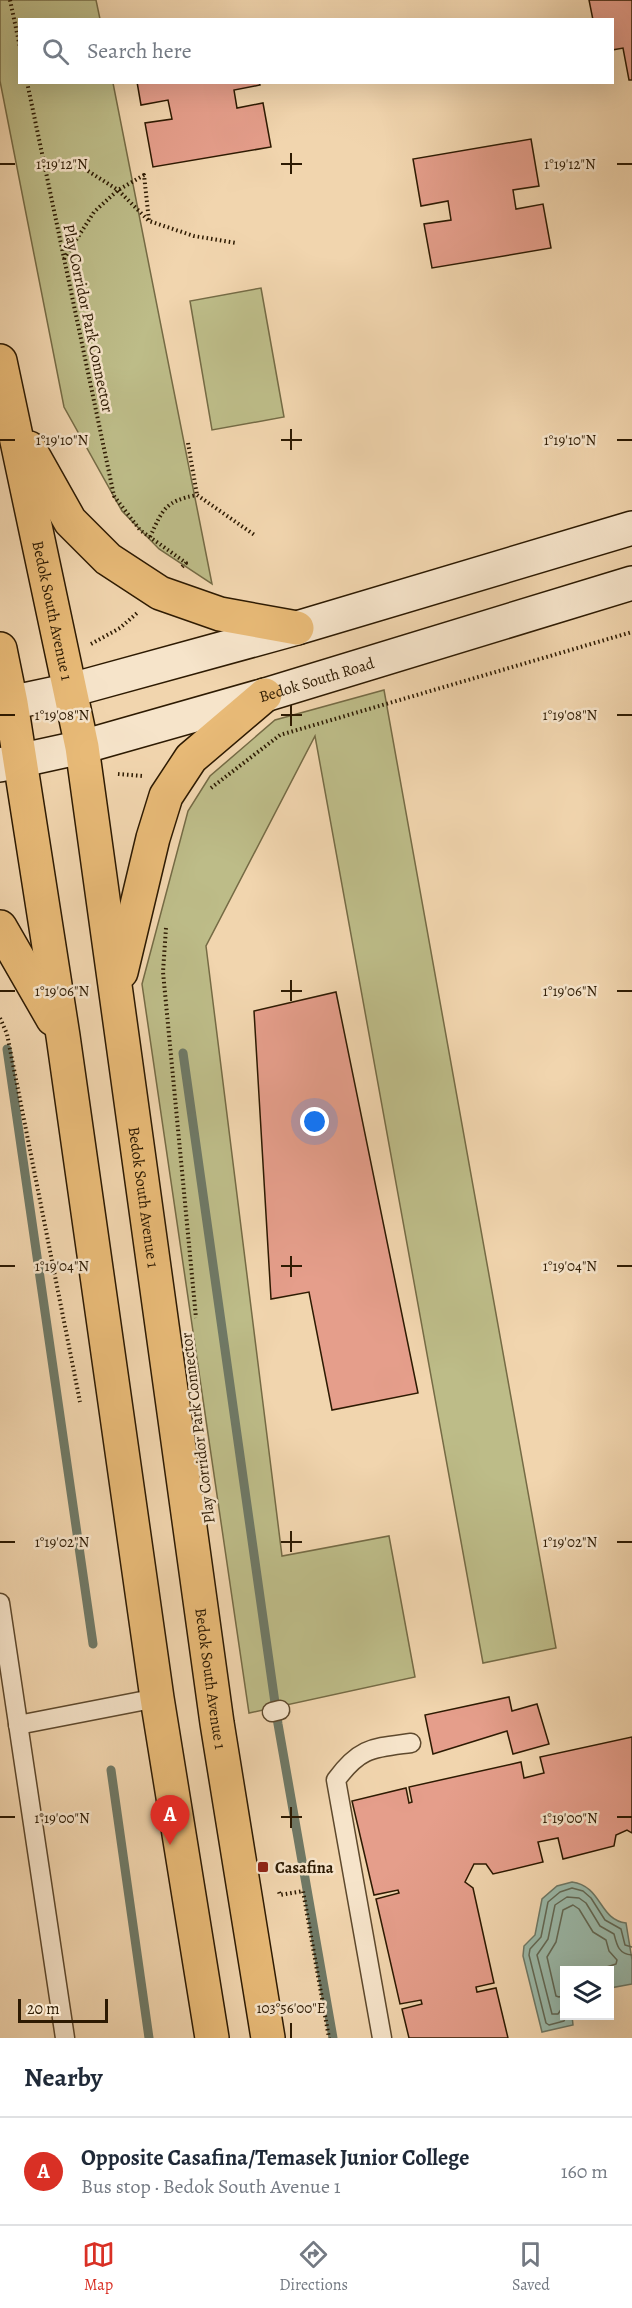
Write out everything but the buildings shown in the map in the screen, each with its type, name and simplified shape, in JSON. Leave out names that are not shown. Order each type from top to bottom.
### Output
[{"type":"main road","name":"Bedok South Avenue 1","points":[[0,361],[82,747],[217,1724],[268,2038]]},
{"type":"main road","points":[[11,417],[70,521],[108,559],[160,592],[180,600],[220,614],[297,628]]},
{"type":"main road","points":[[6,704],[71,690],[297,628],[632,528]]},
{"type":"main road","name":"Bedok South Road","points":[[10,763],[82,747],[265,695],[632,583]]},
{"type":"main road","points":[[0,649],[10,763],[63,1036],[157,1698],[212,2038]]},
{"type":"main road","points":[[117,988],[153,838],[166,796],[191,758],[265,695]]},
{"type":"main road","points":[[0,927],[63,1036]]},
{"type":"lane","points":[[0,1603],[65,2038]]},
{"type":"lane","points":[[18,1725],[157,1698]]},
{"type":"lane","points":[[382,2038],[336,1780],[348,1764],[372,1748],[411,1743]]},
{"type":"path","points":[[10,0],[18,38]]},
{"type":"path","name":"Play Corridor Park Connector","points":[[27,84],[114,496],[140,530],[186,563]]},
{"type":"path","points":[[88,171],[118,190],[149,222],[194,236],[236,243]]},
{"type":"path","points":[[64,259],[94,212],[118,190],[144,175],[149,222]]},
{"type":"path","points":[[188,443],[197,495],[256,536]]},
{"type":"path","points":[[150,537],[161,512],[177,499],[197,495]]},
{"type":"path","points":[[208,790],[280,735],[632,632]]},
{"type":"path","name":"Play Corridor Park Connector","points":[[166,926],[163,972],[196,1318]]},
{"type":"path","points":[[278,1884],[280,1895],[303,1891],[329,2038]]},
{"type":"shaded area","points":[[0,0],[96,0],[100,18],[18,18],[18,84],[113,84],[212,584],[159,549],[122,511],[64,407],[0,81]]},
{"type":"shaded area","points":[[261,288],[284,417],[212,430],[190,301]]},
{"type":"shaded area","points":[[384,690],[556,1648],[483,1663],[315,736],[206,946],[282,1556],[389,1536],[415,1677],[249,1713],[142,984],[188,811],[210,776],[275,720]]},
{"type":"water","points":[[572,1882],[582,1885],[595,1896],[610,1916],[626,1923],[632,1960],[632,1984],[614,1987],[614,1966],[560,1966],[560,2020],[572,2020],[573,2025],[542,2032],[523,1956],[524,1946],[535,1935],[542,1899],[557,1886]]},
{"type":"waterway","points":[[7,1049],[93,1644]]},
{"type":"waterway","points":[[183,1053],[278,1724],[333,2038]]},
{"type":"waterway","points":[[111,1770],[149,2038]]},
{"type":"place","name":"Opposite Casafina/Temasek Junior College","points":[[170,1845]]},
{"type":"place","name":"Casafina","points":[[263,1867]]}]
